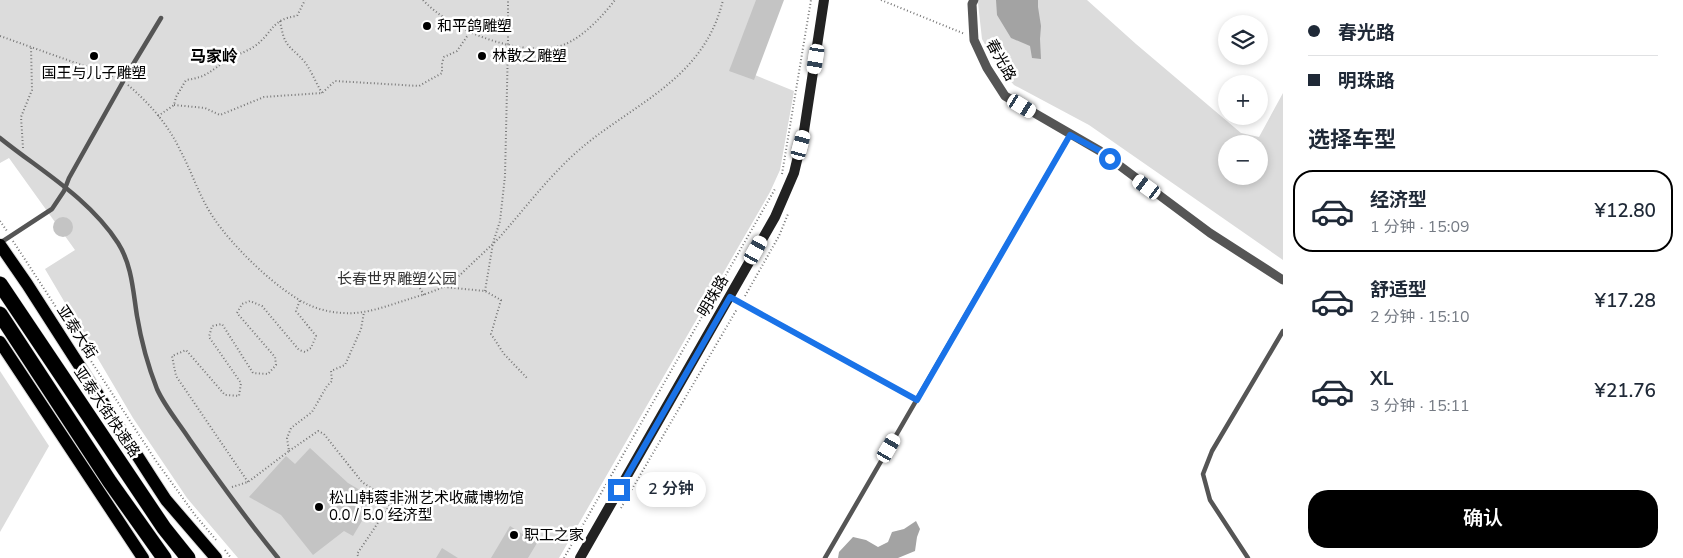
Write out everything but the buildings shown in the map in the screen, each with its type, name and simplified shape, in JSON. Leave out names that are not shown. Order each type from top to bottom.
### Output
[{"type":"highway","name":"亚泰大街快速路","points":[[0,284],[164,528],[188,558]]},
{"type":"highway","points":[[0,314],[110,482],[164,558]]},
{"type":"main road","name":"亚泰大街","points":[[0,244],[161,492],[216,558]]},
{"type":"main road","points":[[0,342],[143,558]]},
{"type":"street","name":"明珠路","points":[[580,558],[775,217],[794,173],[804,131],[824,0]]},
{"type":"street","name":"春光路","points":[[974,0],[972,4],[974,38],[987,68],[1006,96],[1100,151],[1210,233],[1283,280]]},
{"type":"lane","points":[[0,244],[52,209],[64,191],[65,186],[161,18]]},
{"type":"lane","points":[[825,558],[1070,135]]},
{"type":"lane","points":[[0,138],[65,186],[98,216],[118,244],[127,262],[135,292],[137,316],[147,360],[158,390],[225,489],[278,558]]},
{"type":"lane","points":[[730,297],[917,400]]},
{"type":"lane","points":[[1248,558],[1210,500],[1203,474],[1212,451],[1283,331]]},
{"type":"path","points":[[174,105],[176,97],[186,80],[214,72],[227,60],[253,47],[284,17],[297,16],[304,0]]},
{"type":"path","points":[[423,0],[431,9],[484,39],[508,45],[538,48],[557,47],[581,34],[603,15],[615,0]]},
{"type":"path","points":[[486,291],[493,243],[500,221],[505,176],[508,0]]},
{"type":"path","points":[[0,36],[124,81],[138,93],[170,131],[181,150],[201,198],[215,220],[237,246],[259,268],[300,300],[329,311],[354,313],[376,310],[424,295],[449,284],[493,243],[564,163],[587,143],[673,81],[692,62],[708,38],[723,0]]},
{"type":"path","points":[[782,174],[811,0]]},
{"type":"path","points":[[881,0],[974,38]]},
{"type":"path","points":[[280,21],[283,40],[290,50],[305,62],[322,93]]},
{"type":"path","points":[[158,116],[174,105],[205,108],[220,115],[264,98],[322,93],[335,81],[419,86],[442,73],[444,57],[457,51],[470,32]]},
{"type":"path","points":[[24,156],[21,117],[32,90],[32,47]]},
{"type":"path","points":[[564,558],[776,189]]},
{"type":"path","points":[[0,221],[156,461],[195,515],[231,558]]},
{"type":"path","points":[[411,273],[424,295]]},
{"type":"path","points":[[442,287],[486,291],[501,300],[491,334],[504,354],[527,378]]},
{"type":"path","points":[[248,482],[176,376],[172,356],[186,350],[225,395],[239,396],[241,383],[209,337],[212,326],[222,324],[253,373],[268,374],[276,365],[275,357],[237,313],[242,304],[250,301],[262,306],[299,350],[305,352],[311,348],[316,336],[296,311],[300,300]]},
{"type":"path","points":[[289,451],[287,438],[291,428],[312,412],[326,386],[332,381],[331,371],[345,365],[361,329],[364,312]]},
{"type":"path","points":[[225,489],[248,482],[318,431],[324,434],[362,482],[392,502],[357,554],[359,558]]},
{"type":"green space","name":"长春世界雕塑公园","points":[[0,0],[773,0],[745,71],[794,91],[780,170],[770,192],[559,558],[238,558],[187,498],[133,418],[45,269],[75,250],[9,158],[0,163]]},
{"type":"green space","points":[[979,0],[1087,0],[1218,114],[1218,125],[1232,125],[1241,133],[1250,135],[1218,135],[1218,185],[1268,185],[1268,135],[1260,135],[1266,125],[1268,125],[1268,120],[1283,93],[1283,260],[1089,125],[1014,85],[997,66],[982,39]]},
{"type":"green space","points":[[0,371],[49,446],[0,532]]},
{"type":"shaded area","points":[[996,0],[1038,0],[1041,26],[1041,59],[1032,58],[1030,46],[1011,38],[997,15]]},
{"type":"shaded area","points":[[916,521],[920,529],[915,551],[898,558],[838,558],[839,552],[853,537],[866,540],[878,547],[888,542],[892,532],[904,529]]},
{"type":"place","name":"和平鸽雕塑","points":[[427,26]]},
{"type":"place","name":"国王与儿子雕塑","points":[[94,56]]},
{"type":"place","name":"林散之雕塑","points":[[482,56]]},
{"type":"place","name":"松山韩蓉非洲艺术收藏博物馆 0.0 / 5.0 经济型","points":[[319,507]]},
{"type":"place","name":"职工之家","points":[[514,535]]},
{"type":"district","name":"马家岭","points":[[214,56]]},
{"type":"route","points":[[619,490],[730,297],[917,400],[1070,135],[1100,151],[1110,159]]}]
